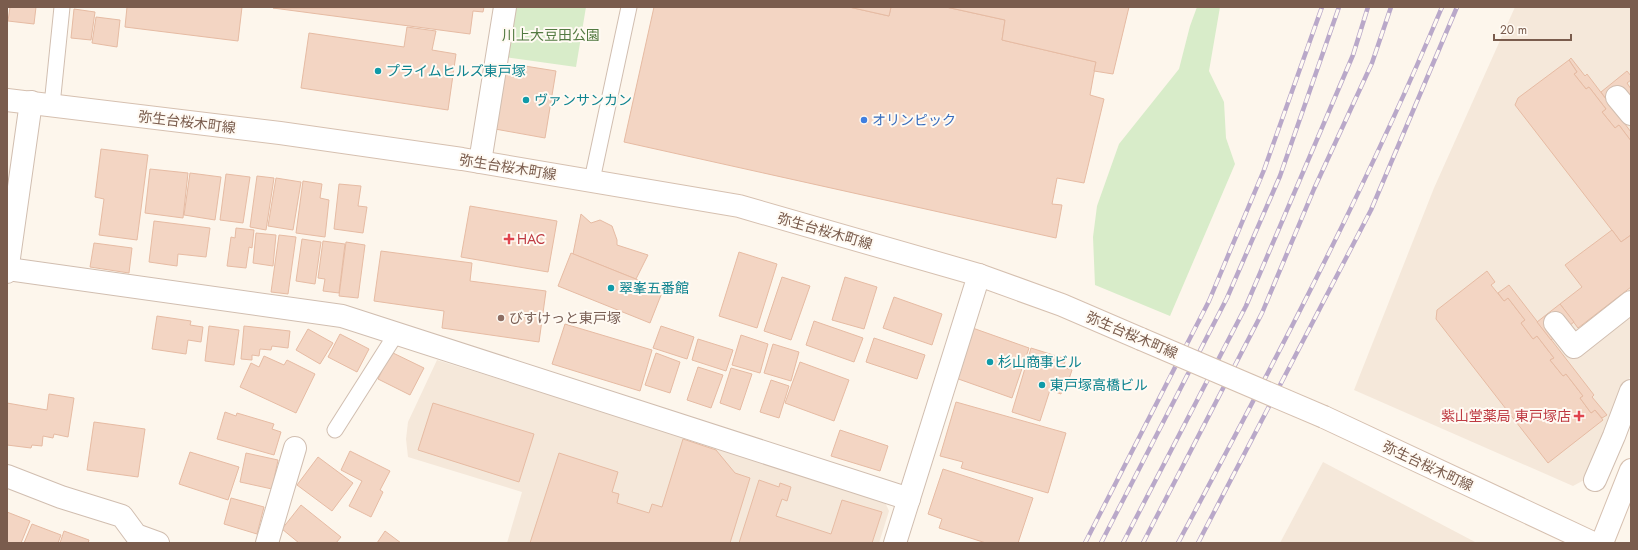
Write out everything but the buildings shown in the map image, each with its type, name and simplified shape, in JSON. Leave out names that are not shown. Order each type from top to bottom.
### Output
[{"type":"street","points":[[480,162],[504,7]]},
{"type":"street","points":[[1617,97],[1631,114]]},
{"type":"street","name":"弥生台桜木町線","points":[[7,100],[280,133],[480,162],[739,206],[979,275],[1062,305],[1324,417],[1593,543]]},
{"type":"street","points":[[31,102],[7,270],[342,316],[909,499]]},
{"type":"street","points":[[895,543],[979,275]]},
{"type":"street","points":[[1555,323],[1574,347],[1631,302]]},
{"type":"street","points":[[1595,480],[1631,391]]},
{"type":"street","points":[[267,543],[295,448]]},
{"type":"street","points":[[1602,543],[1631,470]]},
{"type":"street","points":[[7,476],[61,497],[122,516],[129,539],[158,543]]},
{"type":"lane","points":[[52,105],[62,7]]},
{"type":"lane","points":[[592,180],[630,7]]},
{"type":"lane","points":[[334,430],[396,334]]},
{"type":"shaded area","points":[[1515,7],[1631,7],[1631,374],[1606,438],[1586,479],[1573,486],[1354,390],[1434,188]]},
{"type":"shaded area","points":[[437,360],[758,459],[884,500],[889,511],[879,543],[507,543],[522,492],[408,457],[406,439],[408,422]]},
{"type":"shaded area","points":[[1323,462],[1477,543],[1280,543]]},
{"type":"green space","name":"川上大豆田公園","points":[[513,7],[586,7],[576,67],[505,57]]},
{"type":"green space","points":[[1197,7],[1220,7],[1209,71],[1224,102],[1226,138],[1235,164],[1170,316],[1095,285],[1093,237],[1097,206],[1119,144],[1179,69],[1190,26]]},
{"type":"railway","points":[[1085,543],[1209,301],[1264,170],[1322,7]]},
{"type":"railway","points":[[1101,543],[1227,298],[1280,176],[1339,7]]},
{"type":"railway","points":[[1123,543],[1246,306],[1353,55],[1368,7]]},
{"type":"railway","points":[[1143,543],[1262,313],[1314,189],[1372,63],[1391,7]]},
{"type":"railway","points":[[1178,543],[1283,345],[1381,144],[1442,7]]},
{"type":"railway","points":[[1198,543],[1371,210],[1457,7]]},
{"type":"place","name":"プライムヒルズ東戸塚","points":[[378,71]]},
{"type":"place","name":"ヴァンサンカン","points":[[526,100]]},
{"type":"place","name":"オリンピック","points":[[864,120]]},
{"type":"place","name":"HAC","points":[[509,239]]},
{"type":"place","name":"翠峯五番館","points":[[611,288]]},
{"type":"place","name":"びすけっと東戸塚","points":[[501,318]]},
{"type":"place","name":"杉山商事ビル","points":[[990,362]]},
{"type":"place","name":"東戸塚高橋ビル","points":[[1042,385]]},
{"type":"place","name":"紫山堂薬局 東戸塚店","points":[[1579,416]]}]
